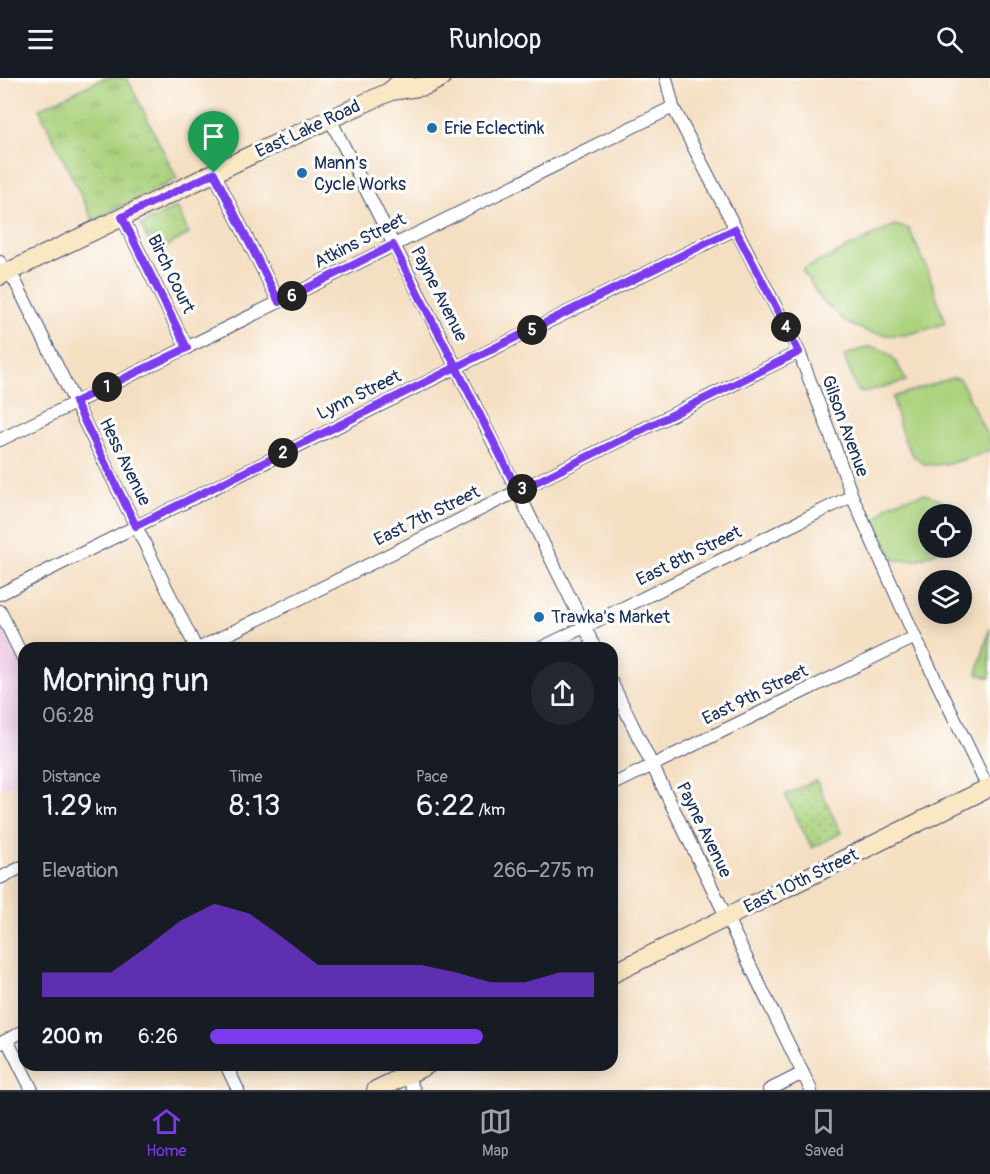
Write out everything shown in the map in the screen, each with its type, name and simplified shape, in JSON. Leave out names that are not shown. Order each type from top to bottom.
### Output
[{"type":"main road","name":"East Lake Road","points":[[389,92],[405,78]]},
{"type":"main road","name":"East Lake Road","points":[[3,270],[389,92],[425,86],[441,78]]},
{"type":"main road","name":"East 10th Street","points":[[618,971],[989,788]]},
{"type":"main road","points":[[376,1090],[407,1077]]},
{"type":"street","name":"Gilson Avenue","points":[[666,78],[673,107],[799,352],[830,431],[852,496],[915,637],[989,788]]},
{"type":"street","name":"Atkins Street","points":[[0,440],[673,107]]},
{"type":"street","name":"Payne Avenue","points":[[330,119],[592,642]]},
{"type":"street","points":[[214,173],[279,302]]},
{"type":"street","name":"Birch Court","points":[[122,217],[187,348]]},
{"type":"street","name":"Lynn Street","points":[[0,594],[735,229]]},
{"type":"street","name":"Hess Avenue","points":[[3,270],[15,281],[195,642]]},
{"type":"street","name":"East 7th Street","points":[[210,642],[799,352]]},
{"type":"street","name":"East 8th Street","points":[[553,642],[852,496]]},
{"type":"street","points":[[0,611],[18,648]]},
{"type":"street","name":"East 9th Street","points":[[618,782],[915,637]]},
{"type":"street","name":"Payne Avenue","points":[[618,695],[811,1090]]},
{"type":"street","points":[[0,878],[18,869]]},
{"type":"street","points":[[18,1034],[4,1041],[18,1066]]},
{"type":"street","points":[[21,1071],[32,1090]]},
{"type":"street","points":[[229,1071],[238,1090]]},
{"type":"street","points":[[769,1090],[803,1073]]},
{"type":"shaded area","points":[[0,621],[18,657],[18,781],[0,790]]},
{"type":"green space","points":[[104,78],[127,78],[177,179],[93,220],[39,109]]},
{"type":"green space","points":[[177,207],[189,234],[154,253],[141,225]]},
{"type":"green space","points":[[895,225],[909,229],[928,271],[945,323],[905,335],[868,332],[847,323],[821,299],[802,270]]},
{"type":"green space","points":[[866,347],[887,352],[899,367],[906,381],[864,392],[857,390],[844,356]]},
{"type":"green space","points":[[952,378],[960,379],[990,442],[990,450],[947,464],[923,463],[916,459],[906,444],[893,397]]},
{"type":"green space","points":[[924,494],[946,504],[918,504],[918,558],[922,558],[917,560],[894,560],[875,521],[887,506]]},
{"type":"green space","points":[[990,627],[990,678],[977,674]]},
{"type":"green space","points":[[816,780],[841,833],[812,848],[785,795]]},
{"type":"place","name":"Erie Eclectink","points":[[432,128]]},
{"type":"place","name":"Mann's Cycle Works","points":[[302,173]]},
{"type":"place","name":"Trawka's Market","points":[[539,617]]},
{"type":"route","points":[[214,173],[122,217],[187,348],[75,402],[136,526],[456,367],[518,491],[799,352],[735,229],[456,367],[393,245],[279,302],[214,173]]}]
